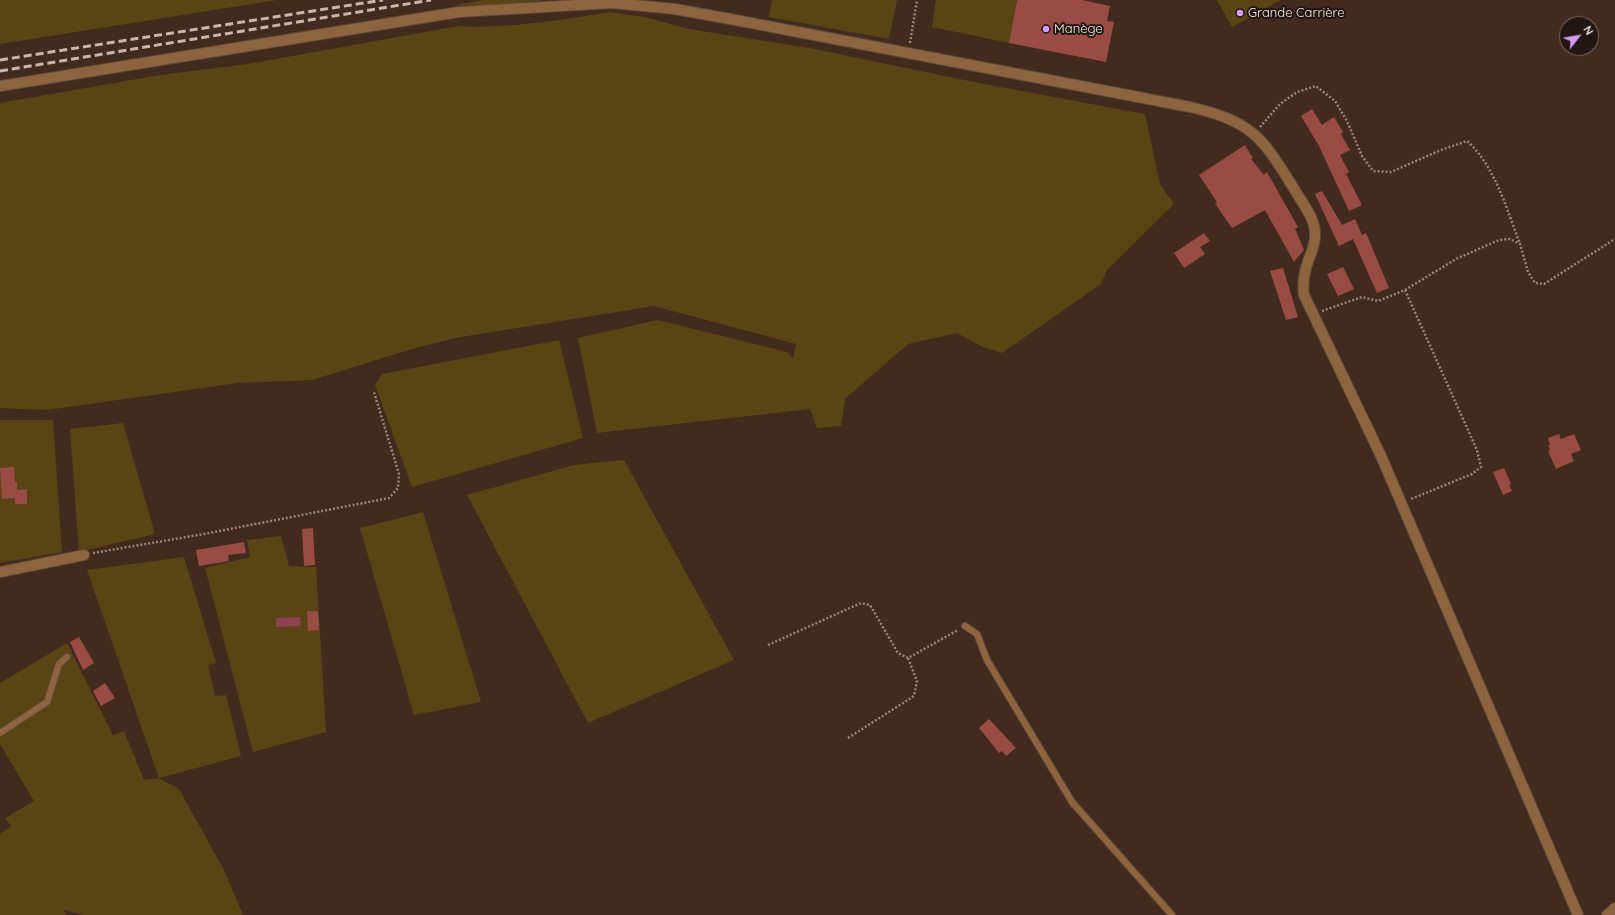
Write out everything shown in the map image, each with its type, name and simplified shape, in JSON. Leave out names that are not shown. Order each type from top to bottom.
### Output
[{"type":"street","points":[[0,86],[433,15],[561,3],[612,3],[675,9],[908,54],[1070,83],[1213,112],[1232,119],[1254,133],[1270,150],[1304,205],[1316,232],[1314,245],[1303,281],[1304,295],[1312,314],[1345,377],[1401,503],[1578,915]]},
{"type":"street","points":[[0,572],[84,555]]},
{"type":"street","points":[[1607,915],[1615,908]]},
{"type":"lane","points":[[965,626],[977,634],[987,660],[1072,802],[1172,915]]},
{"type":"lane","points":[[0,733],[47,702],[58,664],[67,657]]},
{"type":"path","points":[[908,54],[917,0]]},
{"type":"path","points":[[1254,133],[1280,104],[1297,92],[1316,86],[1335,101],[1347,121],[1362,156],[1373,170],[1391,172],[1441,150],[1467,141],[1476,150],[1494,180],[1520,244],[1528,272],[1535,283],[1544,284],[1615,239]]},
{"type":"path","points":[[1312,314],[1362,297],[1378,301],[1405,290],[1456,259],[1499,240],[1510,239],[1520,244]]},
{"type":"path","points":[[1401,503],[1472,474],[1481,467],[1477,450],[1405,290]]},
{"type":"path","points":[[84,555],[204,534],[389,498],[398,488],[399,474],[374,392]]},
{"type":"path","points":[[768,645],[861,603],[870,605],[898,653],[908,658],[917,681],[914,696],[848,738]]},
{"type":"path","points":[[908,658],[965,626]]},
{"type":"shaded area","points":[[0,0],[277,0],[0,44]]},
{"type":"shaded area","points":[[485,0],[545,0],[503,6],[453,5]]},
{"type":"shaded area","points":[[772,0],[897,0],[889,39],[769,17]]},
{"type":"shaded area","points":[[936,0],[1017,0],[1009,43],[932,27]]},
{"type":"shaded area","name":"Grande Carrière","points":[[1217,0],[1281,0],[1232,27]]},
{"type":"shaded area","points":[[609,12],[644,17],[689,29],[810,48],[974,82],[1145,114],[1160,184],[1174,204],[1107,270],[1101,284],[1002,353],[983,347],[957,333],[908,344],[845,399],[841,426],[817,428],[810,409],[597,433],[578,338],[658,320],[787,352],[793,359],[796,344],[654,306],[455,338],[412,349],[312,380],[238,383],[47,410],[0,408],[0,103],[160,75],[248,64],[458,26],[476,27],[514,25],[553,21]]},
{"type":"shaded area","points":[[559,340],[583,438],[412,487],[375,385],[382,374]]},
{"type":"shaded area","points":[[0,420],[53,420],[62,552],[0,563]]},
{"type":"shaded area","points":[[123,423],[155,534],[79,552],[70,429]]},
{"type":"shaded area","points":[[624,460],[734,660],[588,723],[467,495],[574,465]]},
{"type":"shaded area","points":[[423,512],[481,702],[414,715],[360,528]]},
{"type":"shaded area","points":[[281,536],[289,566],[316,567],[326,732],[253,752],[205,568],[250,557],[247,540]]},
{"type":"shaded area","points":[[184,557],[216,663],[208,665],[215,696],[226,695],[241,756],[159,778],[87,570]]},
{"type":"shaded area","points":[[300,617],[301,626],[276,627],[276,618]]},
{"type":"shaded area","points":[[67,643],[113,735],[124,731],[144,780],[159,778],[179,789],[224,870],[243,915],[83,915],[64,910],[67,915],[0,915],[0,834],[11,826],[5,818],[34,801],[0,744],[0,683]]},
{"type":"building","points":[[1017,0],[1082,0],[1110,6],[1107,21],[1114,22],[1106,62],[1009,43]]},
{"type":"building","points":[[1312,109],[1322,125],[1334,117],[1343,132],[1341,134],[1350,150],[1340,155],[1349,172],[1346,174],[1362,205],[1349,211],[1319,146],[1301,116]]},
{"type":"building","points":[[1245,145],[1253,158],[1251,159],[1264,175],[1267,172],[1298,227],[1295,229],[1304,250],[1294,262],[1265,210],[1232,228],[1215,203],[1217,202],[1199,175]]},
{"type":"building","points":[[1322,191],[1342,225],[1355,219],[1362,235],[1366,233],[1389,288],[1377,293],[1353,239],[1339,246],[1315,194]]},
{"type":"building","points":[[1204,233],[1210,241],[1200,247],[1205,254],[1184,268],[1174,253]]},
{"type":"building","points":[[1343,267],[1354,289],[1338,296],[1327,274]]},
{"type":"building","points":[[1283,268],[1298,317],[1286,320],[1270,271]]},
{"type":"building","points":[[1559,434],[1561,439],[1574,434],[1581,450],[1571,454],[1574,461],[1556,469],[1548,451],[1550,450],[1548,445],[1550,445],[1548,438]]},
{"type":"building","points":[[14,467],[17,490],[27,489],[27,504],[15,504],[15,498],[2,499],[0,468]]},
{"type":"building","points":[[1504,468],[1511,484],[1509,485],[1512,491],[1503,495],[1493,472]]},
{"type":"building","points":[[313,528],[315,565],[304,566],[302,529]]},
{"type":"building","points":[[244,542],[246,553],[228,555],[229,561],[199,566],[196,550]]},
{"type":"building","points":[[307,611],[318,611],[319,630],[308,631]]},
{"type":"building","points":[[79,637],[94,663],[83,670],[70,642]]},
{"type":"building","points":[[105,683],[115,698],[101,706],[93,691]]},
{"type":"building","points":[[989,719],[1016,748],[1006,756],[1002,751],[999,753],[979,728]]},
{"type":"railway","points":[[0,60],[383,0]]},
{"type":"railway","points":[[0,71],[431,0]]},
{"type":"place","name":"Grande Carrière","points":[[1240,13]]},
{"type":"place","name":"Manège","points":[[1046,29]]}]
